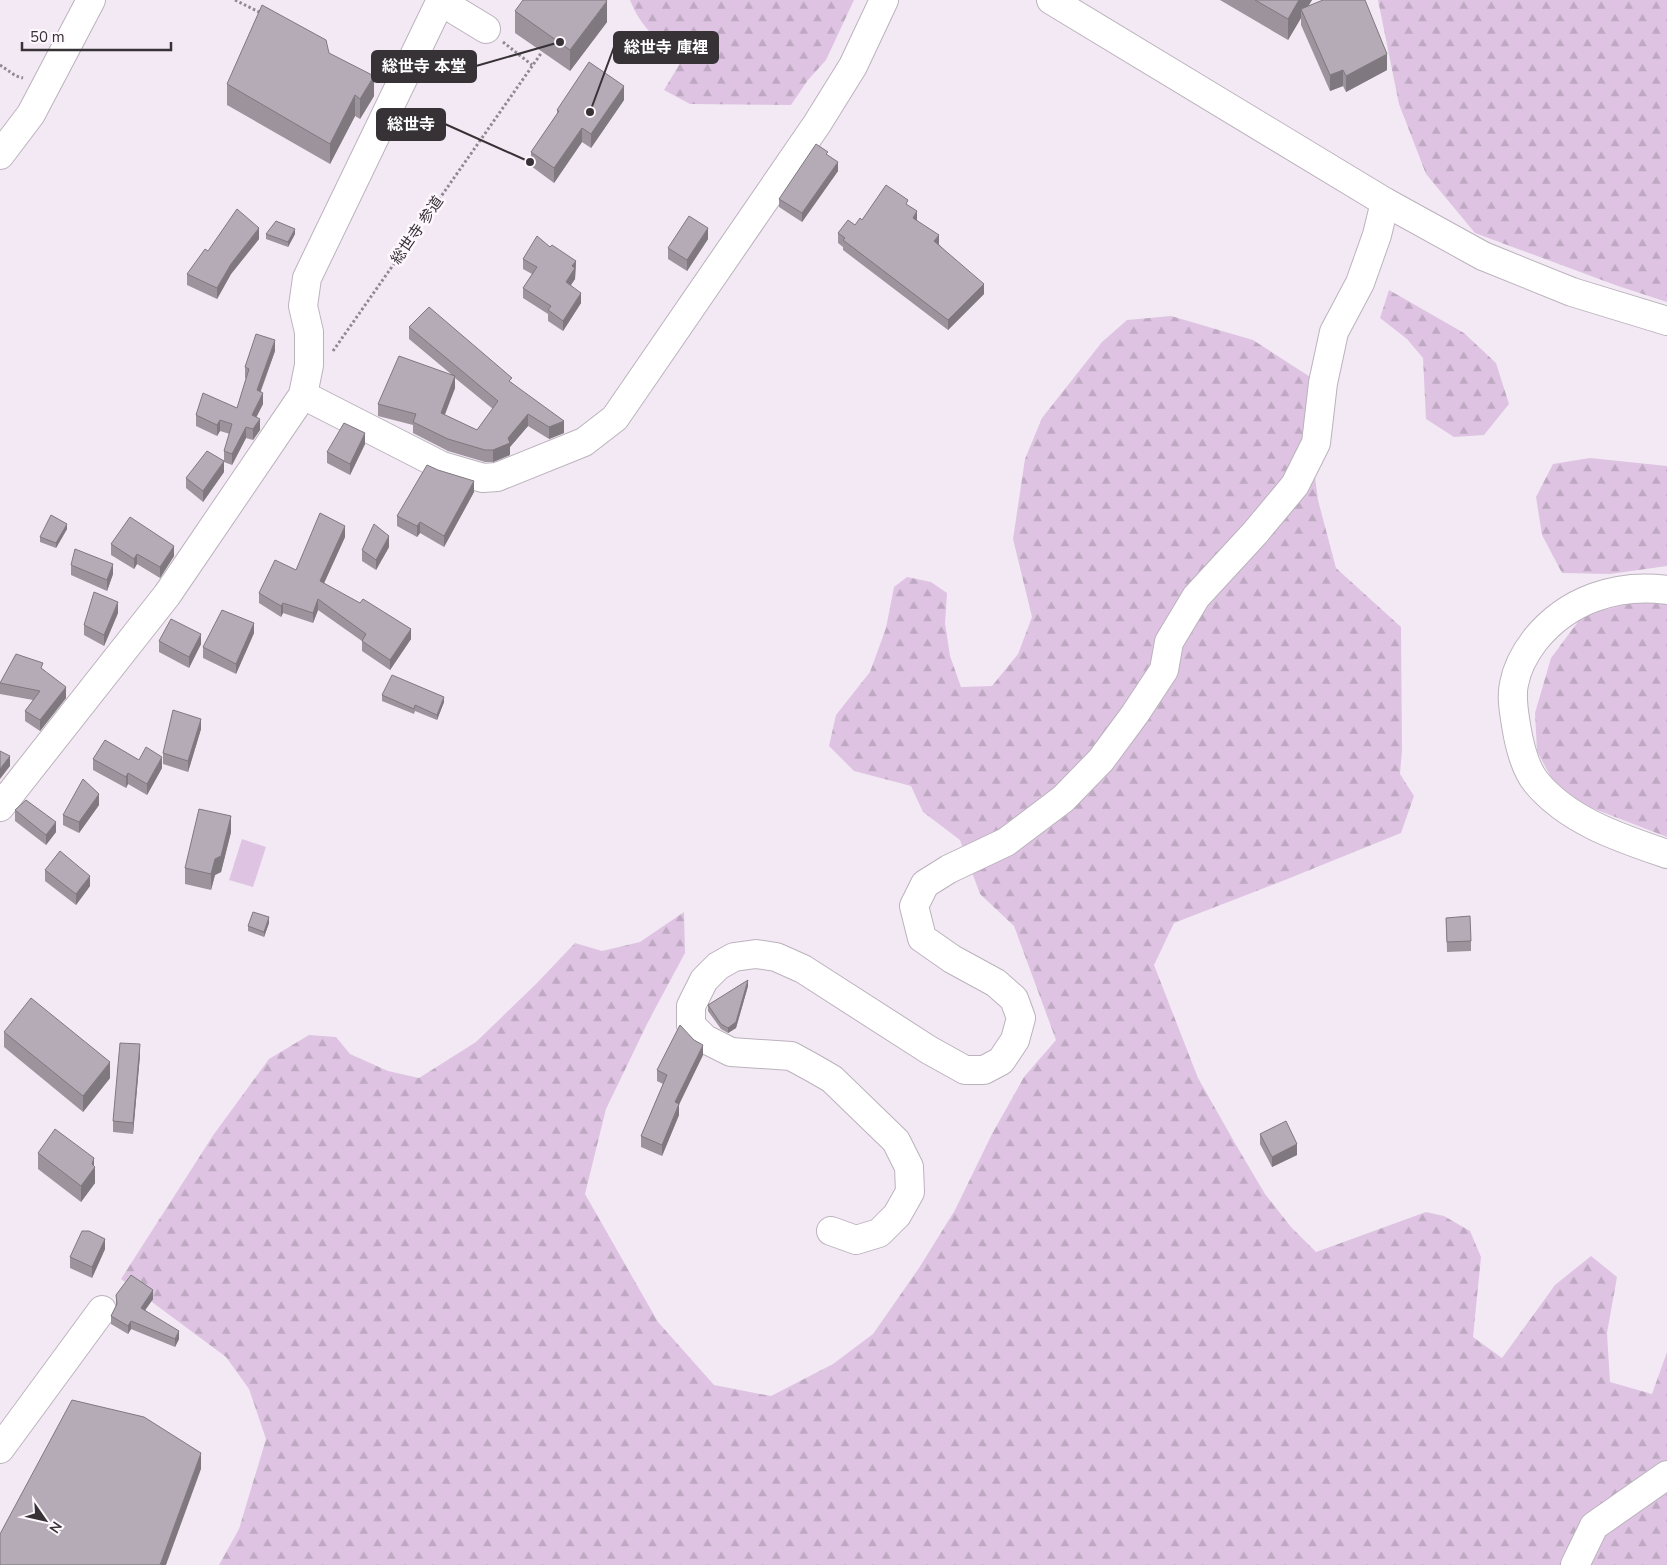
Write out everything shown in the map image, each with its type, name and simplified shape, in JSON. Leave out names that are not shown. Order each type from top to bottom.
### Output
[{"type":"street","points":[[0,155],[30,114],[91,0]]},
{"type":"street","points":[[0,807],[167,595],[303,395],[309,364],[309,332],[303,306],[308,278],[441,0],[486,29]]},
{"type":"street","points":[[303,395],[442,466],[483,478],[497,477],[584,442],[615,418],[790,165],[853,66],[884,0]]},
{"type":"street","points":[[1051,0],[1385,202],[1483,256],[1572,292],[1667,321]]},
{"type":"street","points":[[831,1231],[856,1240],[879,1234],[897,1215],[910,1192],[909,1167],[896,1142],[832,1079],[791,1056],[731,1052],[705,1039],[691,1025],[691,1006],[704,980],[718,966],[734,957],[756,954],[776,958],[803,969],[929,1050],[965,1070],[984,1070],[1001,1061],[1015,1040],[1021,1018],[1014,999],[996,983],[952,959],[922,938],[914,906],[925,884],[949,869],[1006,842],[1063,798],[1101,760],[1164,670],[1169,642],[1196,597],[1255,533],[1295,485],[1316,443],[1323,383],[1334,332],[1360,284],[1377,234],[1385,202]]},
{"type":"street","points":[[1667,590],[1635,589],[1612,591],[1589,599],[1565,611],[1542,632],[1524,655],[1513,684],[1513,710],[1524,760],[1534,780],[1550,798],[1602,830],[1667,854]]},
{"type":"street","points":[[0,1449],[102,1310]]},
{"type":"street","points":[[1575,1565],[1594,1526],[1667,1474]]},
{"type":"path","points":[[235,0],[268,16]]},
{"type":"path","points":[[486,29],[532,65]]},
{"type":"path","name":"総世寺 参道","points":[[331,354],[542,52]]},
{"type":"green space","points":[[630,0],[854,0],[826,60],[808,80],[791,105],[690,104],[664,90],[682,60],[645,27]]},
{"type":"green space","points":[[1378,0],[1667,0],[1667,302],[1618,286],[1475,233],[1426,174],[1399,104]]},
{"type":"green space","points":[[1389,290],[1464,333],[1496,363],[1509,404],[1484,435],[1454,437],[1426,419],[1423,358],[1407,339],[1380,318]]},
{"type":"green space","points":[[1171,316],[1253,340],[1318,382],[1310,438],[1318,500],[1336,568],[1401,627],[1402,750],[1400,774],[1414,796],[1401,833],[1174,923],[1154,965],[1198,1078],[1265,1194],[1291,1227],[1316,1252],[1426,1212],[1444,1216],[1470,1231],[1481,1257],[1473,1337],[1502,1358],[1555,1285],[1591,1256],[1617,1277],[1607,1333],[1610,1382],[1652,1394],[1667,1352],[1667,1565],[219,1565],[239,1529],[266,1439],[249,1389],[226,1357],[121,1279],[214,1134],[269,1059],[309,1035],[336,1037],[350,1054],[388,1071],[419,1078],[476,1042],[575,943],[602,951],[640,942],[684,912],[685,953],[649,1020],[606,1109],[585,1194],[658,1322],[714,1385],[771,1396],[833,1364],[873,1334],[919,1268],[955,1210],[992,1134],[1024,1077],[1056,1040],[1014,926],[980,894],[960,840],[923,812],[911,786],[854,771],[829,746],[836,715],[870,672],[886,628],[894,587],[907,577],[931,582],[947,593],[945,623],[950,656],[961,687],[992,686],[1018,654],[1032,617],[1013,539],[1025,459],[1042,418],[1102,342],[1127,320]]},
{"type":"green space","points":[[1590,458],[1667,466],[1667,566],[1610,574],[1562,573],[1542,535],[1536,497],[1553,464]]},
{"type":"green space","points":[[1648,599],[1667,599],[1667,837],[1584,805],[1553,781],[1537,751],[1535,713],[1551,658],[1583,615]]},
{"type":"green space","points":[[242,839],[266,847],[253,887],[229,880]]},
{"type":"building","points":[[523,0],[607,1],[570,50],[515,11]]},
{"type":"building","points":[[1255,0],[1299,0],[1288,19]]},
{"type":"building","points":[[1323,0],[1365,0],[1387,54],[1346,76],[1343,70],[1330,75],[1301,9]]},
{"type":"building","points":[[262,5],[326,40],[329,53],[374,76],[360,99],[355,95],[330,144],[227,84]]},
{"type":"building","points":[[589,62],[624,86],[591,134],[582,128],[554,168],[531,152]]},
{"type":"building","points":[[816,144],[838,162],[802,213],[779,199]]},
{"type":"building","points":[[886,185],[908,200],[906,204],[917,211],[913,218],[939,235],[934,241],[984,284],[948,320],[843,240],[845,238],[838,233],[848,220],[855,225],[860,218],[862,220]]},
{"type":"building","points":[[237,209],[259,228],[231,264],[217,288],[187,274],[205,249],[208,251]]},
{"type":"building","points":[[689,216],[708,228],[687,260],[668,248]]},
{"type":"building","points":[[276,221],[295,229],[288,242],[266,234]]},
{"type":"building","points":[[537,236],[550,247],[552,245],[576,261],[572,266],[575,268],[566,282],[581,293],[563,321],[548,310],[551,306],[523,288],[537,267],[523,259]]},
{"type":"building","points":[[429,307],[512,378],[509,381],[564,421],[549,427],[528,414],[508,438],[510,443],[493,450],[485,450],[448,439],[413,422],[416,414],[378,404],[399,356],[455,376],[441,413],[477,430],[498,401],[409,327]]},
{"type":"building","points":[[256,334],[275,340],[257,390],[263,393],[252,415],[260,419],[253,429],[246,427],[232,454],[224,451],[232,424],[220,420],[217,425],[196,415],[203,393],[237,408],[249,369],[245,367]]},
{"type":"building","points":[[344,423],[365,433],[350,464],[327,452]]},
{"type":"building","points":[[207,451],[224,461],[203,491],[186,478]]},
{"type":"building","points":[[427,465],[474,481],[444,536],[420,522],[417,526],[397,516]]},
{"type":"building","points":[[320,513],[345,526],[320,581],[360,603],[363,599],[411,629],[390,660],[362,641],[366,634],[318,599],[313,613],[283,603],[281,606],[259,593],[275,560],[296,570]]},
{"type":"building","points":[[51,515],[67,524],[56,543],[40,537]]},
{"type":"building","points":[[130,517],[174,546],[160,567],[137,554],[134,559],[111,544]]},
{"type":"building","points":[[374,524],[389,536],[376,560],[362,550]]},
{"type":"building","points":[[75,549],[113,564],[107,580],[71,565]]},
{"type":"building","points":[[94,592],[118,602],[104,635],[84,625]]},
{"type":"building","points":[[222,610],[254,623],[236,664],[203,647]]},
{"type":"building","points":[[171,619],[201,634],[189,657],[159,641]]},
{"type":"building","points":[[16,654],[43,663],[41,668],[66,687],[40,720],[25,711],[40,691],[0,683]]},
{"type":"building","points":[[392,675],[444,697],[437,715],[415,705],[414,709],[382,695]]},
{"type":"building","points":[[173,710],[201,719],[188,761],[163,753]]},
{"type":"building","points":[[105,740],[139,760],[146,747],[162,757],[147,784],[128,773],[126,777],[93,759]]},
{"type":"building","points":[[0,751],[10,756],[0,769]]},
{"type":"building","points":[[83,779],[99,794],[79,822],[63,815]]},
{"type":"building","points":[[26,800],[56,822],[46,835],[15,810]]},
{"type":"building","points":[[199,809],[231,816],[221,856],[215,859],[211,874],[185,868]]},
{"type":"building","points":[[60,851],[90,876],[76,894],[45,870]]},
{"type":"building","points":[[253,912],[269,917],[264,932],[248,926]]},
{"type":"building","points":[[1470,916],[1471,941],[1447,942],[1446,918]]},
{"type":"building","points":[[748,980],[736,1022],[728,1028],[721,1024],[708,1005]]},
{"type":"building","points":[[31,998],[110,1062],[83,1096],[4,1032]]},
{"type":"building","points":[[680,1025],[694,1040],[703,1045],[675,1102],[679,1104],[662,1145],[641,1136],[667,1075],[657,1070]]},
{"type":"building","points":[[120,1043],[140,1044],[133,1123],[113,1121]]},
{"type":"building","points":[[1286,1121],[1297,1144],[1272,1157],[1260,1134]]},
{"type":"building","points":[[55,1129],[94,1158],[92,1164],[95,1167],[81,1186],[38,1153]]},
{"type":"building","points":[[82,1231],[89,1231],[105,1239],[92,1267],[70,1257]]},
{"type":"building","points":[[131,1275],[153,1290],[141,1308],[179,1331],[175,1339],[131,1321],[128,1326],[111,1316],[117,1304],[116,1295]]},
{"type":"building","points":[[72,1400],[144,1417],[201,1453],[160,1565],[0,1565],[0,1534]]},
{"type":"place","name":"総世寺 本堂","points":[[560,42]]},
{"type":"place","name":"総世寺 庫裡","points":[[590,112]]},
{"type":"place","name":"総世寺","points":[[530,162]]}]
